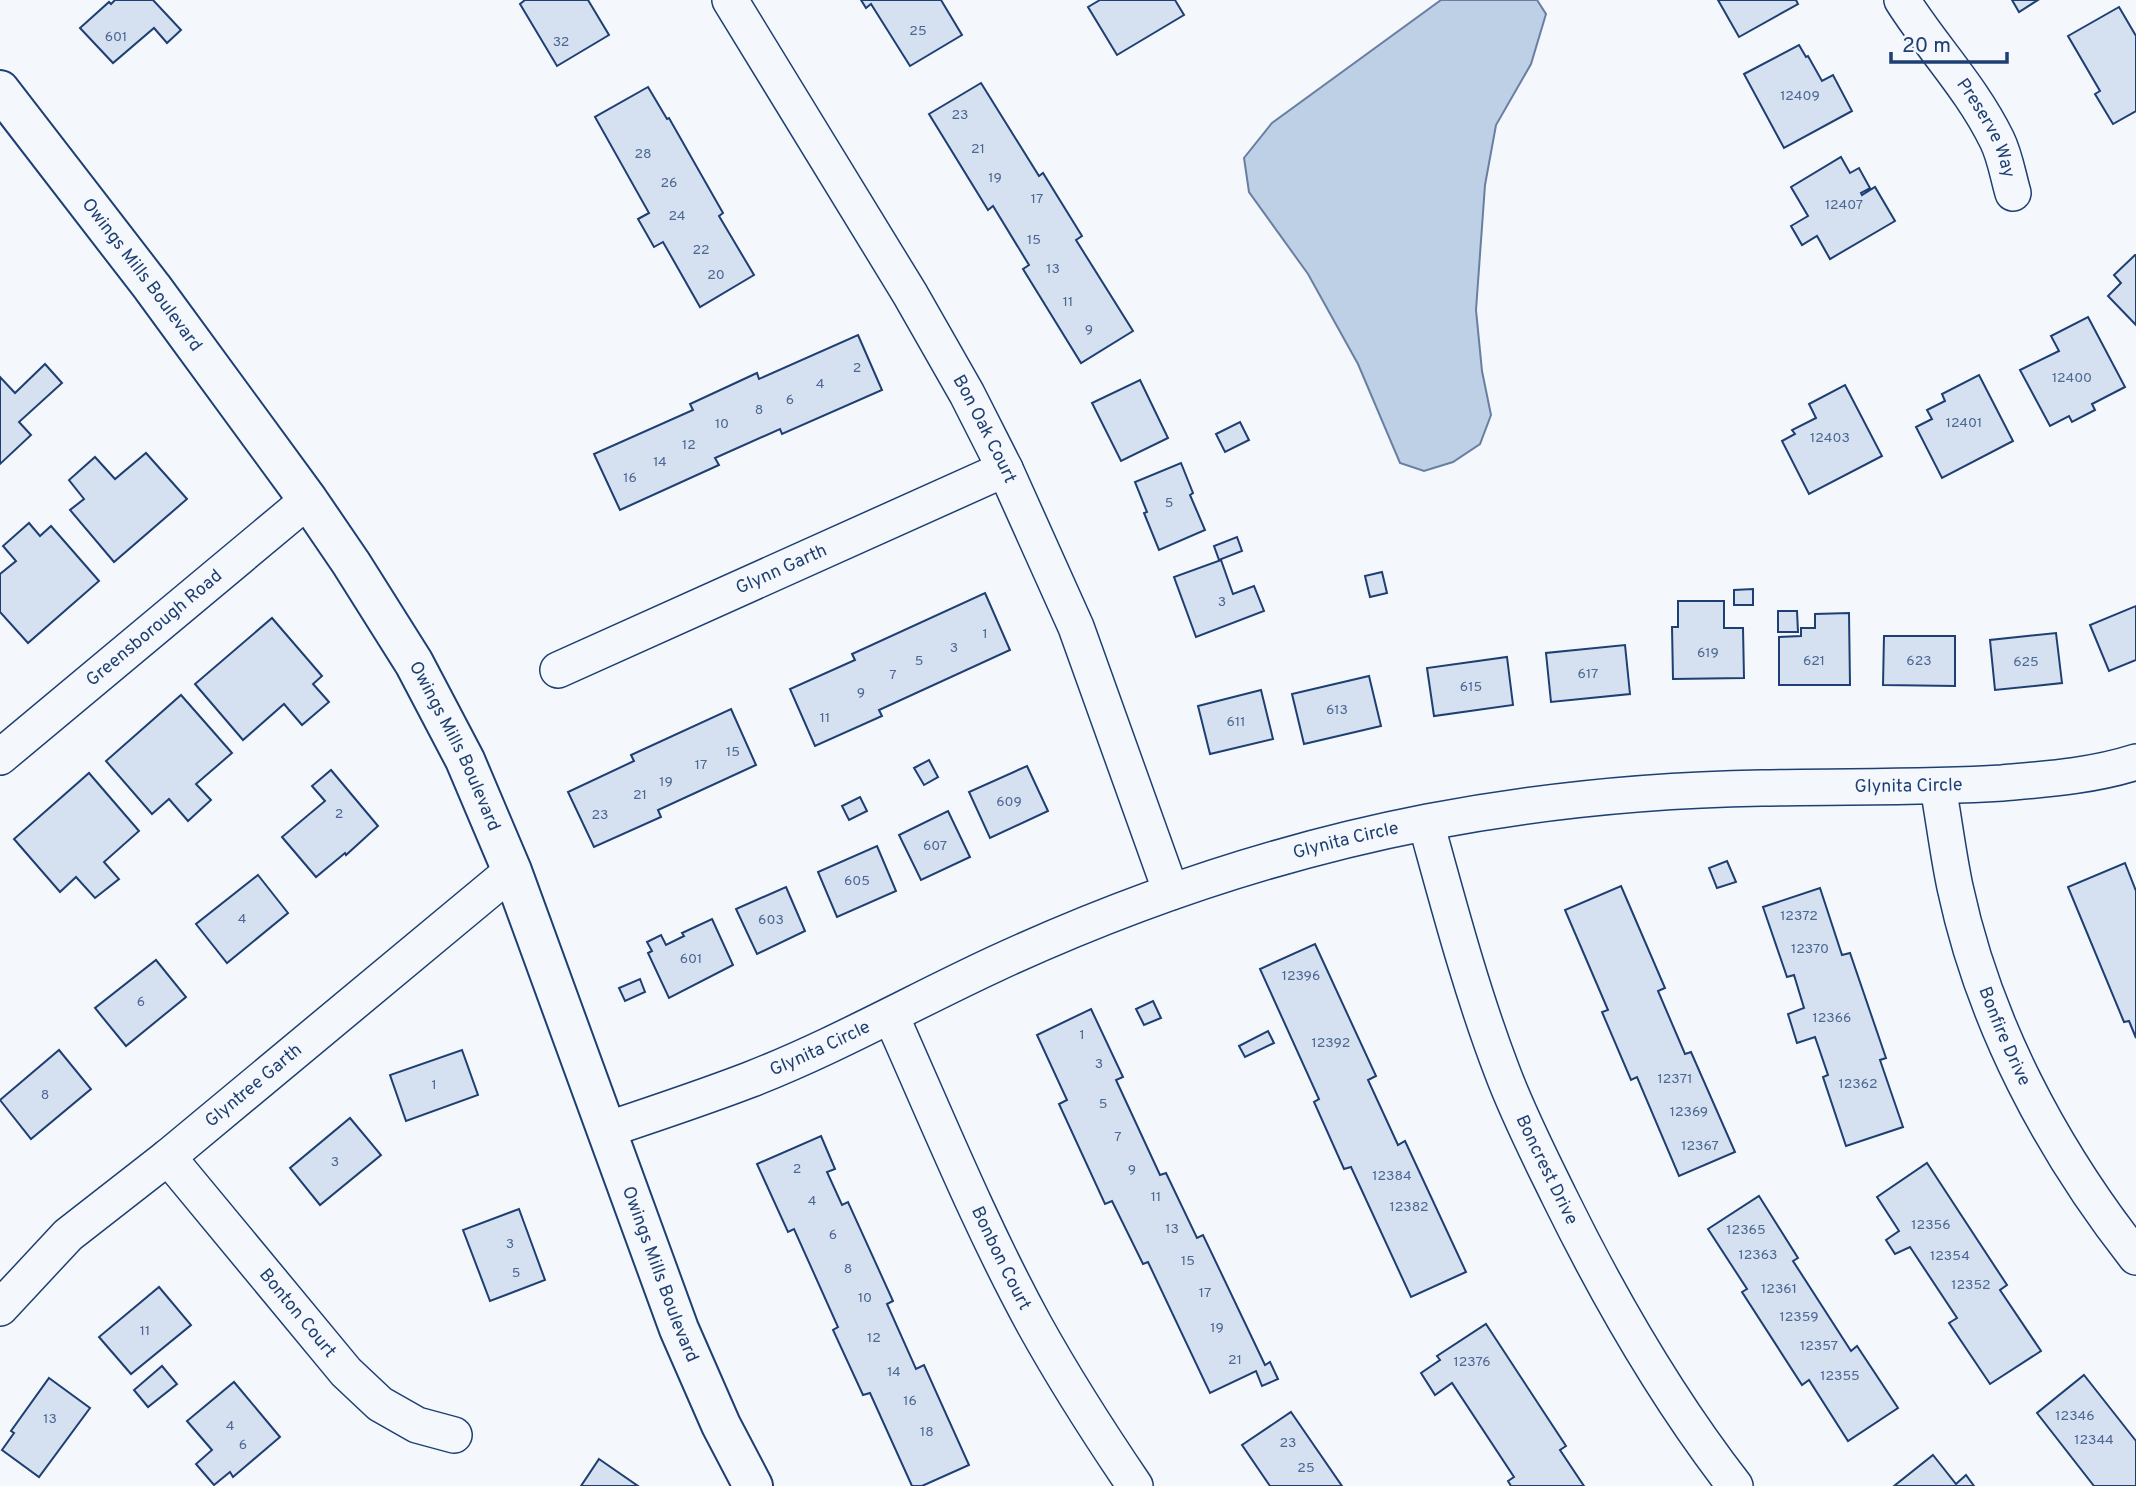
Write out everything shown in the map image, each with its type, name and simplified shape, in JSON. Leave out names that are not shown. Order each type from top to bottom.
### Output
[{"type":"main road","name":"Owings Mills Boulevard","points":[[0,90],[152,287],[308,500],[414,663],[465,760],[512,871],[679,1329],[721,1424],[753,1486]]},
{"type":"street","name":"Bon Oak Court","points":[[730,0],[910,294],[967,394],[1005,469],[1076,627],[1171,892]]},
{"type":"street","name":"Preserve Way","points":[[1902,0],[1980,109],[1999,144],[2013,193]]},
{"type":"street","name":"Glynn Garth","points":[[558,670],[1005,469]]},
{"type":"street","name":"Greensborough Road","points":[[0,757],[308,500]]},
{"type":"street","name":"Glynita Circle","points":[[606,1130],[751,1079],[1088,923],[1171,892],[1330,845],[1426,822],[1544,803],[1639,793],[1760,788],[1938,787],[2056,779],[2112,770],[2136,762]]},
{"type":"street","name":"Bonfire Drive","points":[[1938,787],[1955,887],[1996,1019],[2024,1082],[2061,1152],[2102,1214],[2136,1257]]},
{"type":"street","name":"Boncrest Drive","points":[[1426,822],[1473,989],[1503,1073],[1545,1167],[1596,1271],[1656,1372],[1735,1486]]},
{"type":"street","name":"Glyntree Garth","points":[[0,1308],[68,1236],[168,1157],[512,871]]},
{"type":"street","name":"Bonbon Court","points":[[891,1016],[985,1226],[1034,1324],[1092,1423],[1135,1486]]},
{"type":"street","name":"Bonton Court","points":[[168,1157],[346,1372],[380,1404],[417,1425],[454,1435]]},
{"type":"water","points":[[1441,0],[1537,0],[1546,14],[1531,64],[1496,125],[1485,185],[1476,310],[1482,371],[1491,415],[1480,444],[1453,462],[1424,471],[1400,463],[1358,364],[1308,274],[1249,192],[1244,158],[1272,123]]},
{"type":"building","points":[[115,0],[153,0],[181,30],[167,43],[154,28],[113,63],[80,28],[109,2],[111,4]]},
{"type":"building","points":[[525,0],[588,0],[609,35],[557,66],[520,4]]},
{"type":"building","points":[[861,0],[941,0],[962,35],[910,66],[871,4],[866,8]]},
{"type":"building","points":[[1100,0],[1175,0],[1184,15],[1117,55],[1088,7]]},
{"type":"building","points":[[1718,0],[1796,0],[1798,4],[1739,37]]},
{"type":"building","points":[[2012,0],[2038,0],[2019,12]]},
{"type":"building","points":[[2119,7],[2136,36],[2136,111],[2113,124],[2095,94],[2100,91],[2068,36]]},
{"type":"building","points":[[1799,45],[1822,81],[1833,75],[1852,111],[1784,148],[1744,74]]},
{"type":"building","points":[[981,83],[1039,176],[1043,173],[1082,236],[1076,240],[1133,331],[1081,363],[1023,269],[1029,265],[993,206],[988,210],[929,114]]},
{"type":"building","points":[[648,87],[667,119],[669,118],[723,213],[719,216],[754,275],[700,307],[663,242],[654,247],[638,219],[649,213],[595,117]]},
{"type":"building","points":[[1841,157],[1850,173],[1859,168],[1870,188],[1861,193],[1862,195],[1875,187],[1895,221],[1830,259],[1817,236],[1802,245],[1791,226],[1808,216],[1791,187]]},
{"type":"building","points":[[2135,255],[2136,325],[2108,296],[2121,283],[2114,275]]},
{"type":"building","points":[[2088,317],[2125,387],[2092,404],[2095,410],[2072,422],[2069,416],[2050,426],[2020,370],[2059,351],[2051,336]]},
{"type":"building","points":[[858,335],[882,390],[782,434],[780,429],[715,458],[719,465],[620,510],[594,454],[693,410],[690,404],[757,373],[759,379]]},
{"type":"building","points":[[45,364],[62,383],[19,422],[31,435],[0,464],[0,377],[15,393]]},
{"type":"building","points":[[1979,375],[2013,441],[1942,478],[1916,427],[1932,419],[1927,410],[1945,401],[1942,394]]},
{"type":"building","points":[[1140,380],[1168,438],[1121,461],[1092,403]]},
{"type":"building","points":[[1845,385],[1882,456],[1809,494],[1782,441],[1795,434],[1792,430],[1816,418],[1809,404]]},
{"type":"building","points":[[1240,422],[1249,440],[1225,452],[1216,434]]},
{"type":"building","points":[[146,453],[187,499],[114,562],[70,510],[84,499],[69,480],[95,457],[115,479]]},
{"type":"building","points":[[1181,463],[1193,493],[1190,495],[1205,530],[1159,550],[1135,482]]},
{"type":"building","points":[[29,523],[40,536],[51,526],[99,581],[28,643],[0,612],[0,574],[16,561],[3,546]]},
{"type":"building","points":[[1237,537],[1242,551],[1219,560],[1214,546]]},
{"type":"building","points":[[1221,560],[1233,594],[1254,586],[1264,611],[1196,637],[1174,577]]},
{"type":"building","points":[[1382,572],[1387,593],[1370,597],[1365,576]]},
{"type":"building","points":[[1753,589],[1753,605],[1734,605],[1734,590]]},
{"type":"building","points":[[985,593],[1010,650],[879,710],[882,716],[815,746],[790,689],[855,660],[852,654]]},
{"type":"building","points":[[1678,601],[1724,601],[1724,628],[1743,628],[1744,678],[1673,679],[1672,627],[1678,627]]},
{"type":"building","points":[[2136,606],[2136,660],[2109,671],[2090,625]]},
{"type":"building","points":[[1778,611],[1797,611],[1798,632],[1778,632]]},
{"type":"building","points":[[1849,613],[1850,685],[1779,685],[1779,637],[1801,636],[1801,628],[1815,628],[1815,614]]},
{"type":"building","points":[[272,618],[322,676],[313,684],[329,702],[302,725],[284,704],[243,740],[195,684]]},
{"type":"building","points":[[2056,633],[2062,683],[1995,690],[1990,640]]},
{"type":"building","points":[[1884,636],[1955,636],[1955,686],[1883,685]]},
{"type":"building","points":[[1625,645],[1630,694],[1551,702],[1546,653]]},
{"type":"building","points":[[1507,657],[1513,705],[1434,716],[1427,668]]},
{"type":"building","points":[[1369,676],[1381,726],[1304,744],[1292,694]]},
{"type":"building","points":[[1261,690],[1273,739],[1210,754],[1198,706]]},
{"type":"building","points":[[181,695],[232,753],[196,784],[211,800],[188,821],[169,799],[152,814],[106,761]]},
{"type":"building","points":[[731,709],[756,765],[658,810],[661,817],[594,847],[568,792],[634,761],[631,755]]},
{"type":"building","points":[[929,760],[938,777],[924,785],[914,768]]},
{"type":"building","points":[[1027,766],[1048,811],[990,838],[969,792]]},
{"type":"building","points":[[331,770],[378,826],[316,877],[282,837],[325,801],[312,786]]},
{"type":"building","points":[[89,773],[139,831],[104,862],[119,879],[95,898],[76,877],[60,892],[14,839]]},
{"type":"building","points":[[860,797],[867,811],[849,820],[842,806]]},
{"type":"building","points":[[948,811],[970,857],[921,880],[899,835]]},
{"type":"building","points":[[877,846],[896,891],[837,917],[818,872]]},
{"type":"building","points":[[1727,861],[1736,882],[1717,888],[1709,868]]},
{"type":"building","points":[[2125,863],[2136,891],[2136,1038],[2129,1021],[2124,1022],[2068,887]]},
{"type":"building","points":[[258,875],[288,913],[227,963],[196,924]]},
{"type":"building","points":[[1621,886],[1665,988],[1658,991],[1685,1054],[1691,1052],[1735,1152],[1679,1176],[1637,1077],[1631,1080],[1602,1012],[1608,1010],[1565,910]]},
{"type":"building","points":[[786,887],[805,931],[757,954],[736,909]]},
{"type":"building","points":[[1820,888],[1842,955],[1850,953],[1886,1058],[1880,1060],[1903,1127],[1846,1146],[1823,1077],[1828,1075],[1815,1037],[1797,1043],[1788,1014],[1804,1008],[1794,975],[1787,977],[1763,907]]},
{"type":"building","points":[[712,919],[733,965],[669,998],[648,953],[652,951],[647,942],[661,935],[666,945],[684,936],[682,933]]},
{"type":"building","points":[[1315,944],[1376,1076],[1368,1080],[1398,1145],[1405,1141],[1466,1272],[1411,1297],[1351,1167],[1344,1169],[1314,1102],[1319,1099],[1260,969]]},
{"type":"building","points":[[156,960],[186,997],[126,1046],[95,1008]]},
{"type":"building","points":[[640,979],[645,992],[625,1001],[619,988]]},
{"type":"building","points":[[1153,1001],[1161,1018],[1144,1025],[1136,1009]]},
{"type":"building","points":[[1091,1009],[1123,1077],[1116,1080],[1160,1175],[1166,1173],[1197,1238],[1203,1235],[1265,1365],[1270,1362],[1278,1379],[1262,1386],[1256,1371],[1210,1393],[1148,1262],[1143,1264],[1112,1201],[1105,1204],[1059,1104],[1067,1100],[1037,1035]]},
{"type":"building","points":[[1268,1031],[1274,1043],[1245,1057],[1239,1046]]},
{"type":"building","points":[[59,1050],[91,1089],[31,1139],[0,1100]]},
{"type":"building","points":[[462,1050],[478,1095],[406,1121],[390,1075]]},
{"type":"building","points":[[350,1118],[381,1155],[320,1205],[290,1168]]},
{"type":"building","points":[[821,1136],[835,1169],[827,1172],[842,1205],[848,1202],[893,1301],[887,1304],[916,1369],[924,1365],[969,1465],[922,1486],[912,1486],[870,1393],[863,1395],[833,1330],[838,1327],[794,1229],[788,1232],[757,1164]]},
{"type":"building","points":[[1927,1163],[2007,1285],[2000,1290],[2041,1351],[1990,1384],[1949,1323],[1957,1318],[1910,1247],[1895,1254],[1886,1240],[1899,1231],[1877,1197]]},
{"type":"building","points":[[1759,1196],[1798,1258],[1793,1261],[1851,1351],[1857,1346],[1898,1408],[1848,1441],[1809,1380],[1802,1385],[1742,1292],[1747,1289],[1708,1229]]},
{"type":"building","points":[[519,1209],[545,1280],[490,1301],[463,1230]]},
{"type":"building","points":[[159,1287],[191,1325],[131,1374],[99,1337]]},
{"type":"building","points":[[1486,1324],[1566,1446],[1560,1450],[1584,1486],[1511,1486],[1508,1481],[1514,1477],[1452,1383],[1435,1395],[1421,1373],[1440,1360],[1437,1356]]},
{"type":"building","points":[[162,1366],[177,1384],[148,1407],[134,1390]]},
{"type":"building","points":[[2084,1375],[2136,1441],[2136,1486],[2094,1486],[2037,1413]]},
{"type":"building","points":[[49,1378],[90,1408],[39,1477],[2,1450],[14,1433],[11,1431]]},
{"type":"building","points":[[234,1382],[280,1437],[233,1477],[230,1472],[214,1485],[196,1464],[212,1450],[187,1421]]},
{"type":"building","points":[[1291,1412],[1342,1486],[1270,1486],[1242,1445]]},
{"type":"building","points":[[1933,1455],[1956,1484],[1966,1475],[1974,1486],[1894,1486]]},
{"type":"building","points":[[599,1459],[638,1486],[581,1486]]}]
